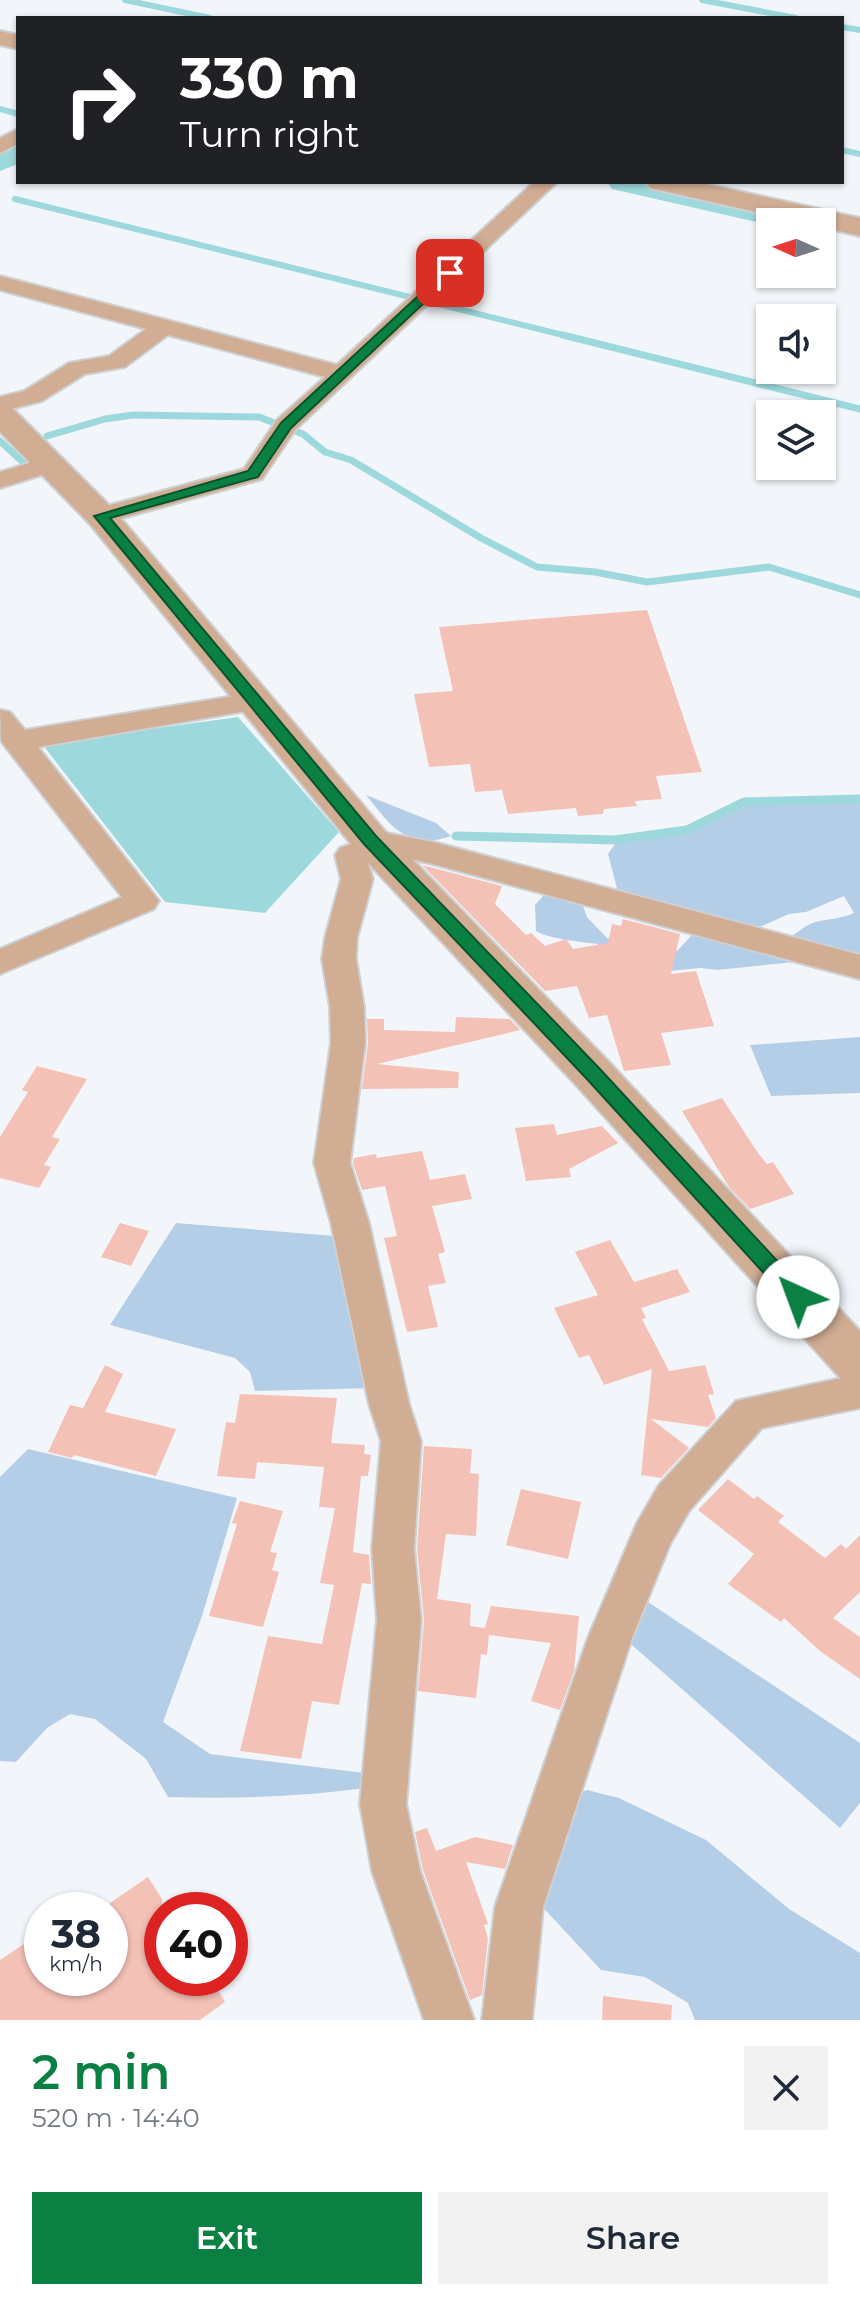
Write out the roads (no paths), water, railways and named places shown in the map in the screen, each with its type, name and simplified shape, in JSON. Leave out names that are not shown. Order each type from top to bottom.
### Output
[{"type":"street","points":[[101,516],[253,474],[286,425],[544,184]]},
{"type":"street","points":[[669,184],[860,227]]},
{"type":"street","points":[[0,283],[342,374]]},
{"type":"street","points":[[0,405],[33,396],[78,368],[116,362],[164,327]]},
{"type":"street","points":[[0,414],[101,516],[253,702],[360,847],[592,1073],[860,1365]]},
{"type":"street","points":[[0,480],[52,464]]},
{"type":"street","points":[[8,730],[253,702]]},
{"type":"street","points":[[0,962],[143,901],[8,730]]},
{"type":"street","points":[[360,847],[433,853],[860,967]]},
{"type":"street","points":[[360,847],[357,879],[341,938],[339,959],[347,1007],[348,1043],[332,1163],[350,1223],[389,1404],[401,1441],[393,1549],[399,1620],[383,1804],[396,1871],[449,2020]]},
{"type":"street","points":[[507,2020],[519,1907],[610,1638],[659,1523],[674,1498],[750,1413],[860,1391]]},
{"type":"waterway","points":[[125,0],[201,16]]},
{"type":"waterway","points":[[702,0],[786,16]]},
{"type":"waterway","points":[[844,27],[860,30]]},
{"type":"waterway","points":[[0,109],[16,113]]},
{"type":"waterway","points":[[0,161],[16,150]]},
{"type":"waterway","points":[[844,150],[860,154]]},
{"type":"waterway","points":[[633,184],[756,211]]},
{"type":"waterway","points":[[15,199],[571,337]]},
{"type":"waterway","points":[[563,335],[860,409]]},
{"type":"waterway","points":[[47,436],[105,419],[133,415],[259,417],[303,434],[325,452],[351,460],[481,538],[537,567],[595,572],[647,582],[769,567],[860,595]]},
{"type":"waterway","points":[[0,441],[25,464]]},
{"type":"waterway","points":[[456,836],[615,840],[687,830],[744,802],[860,799]]}]
